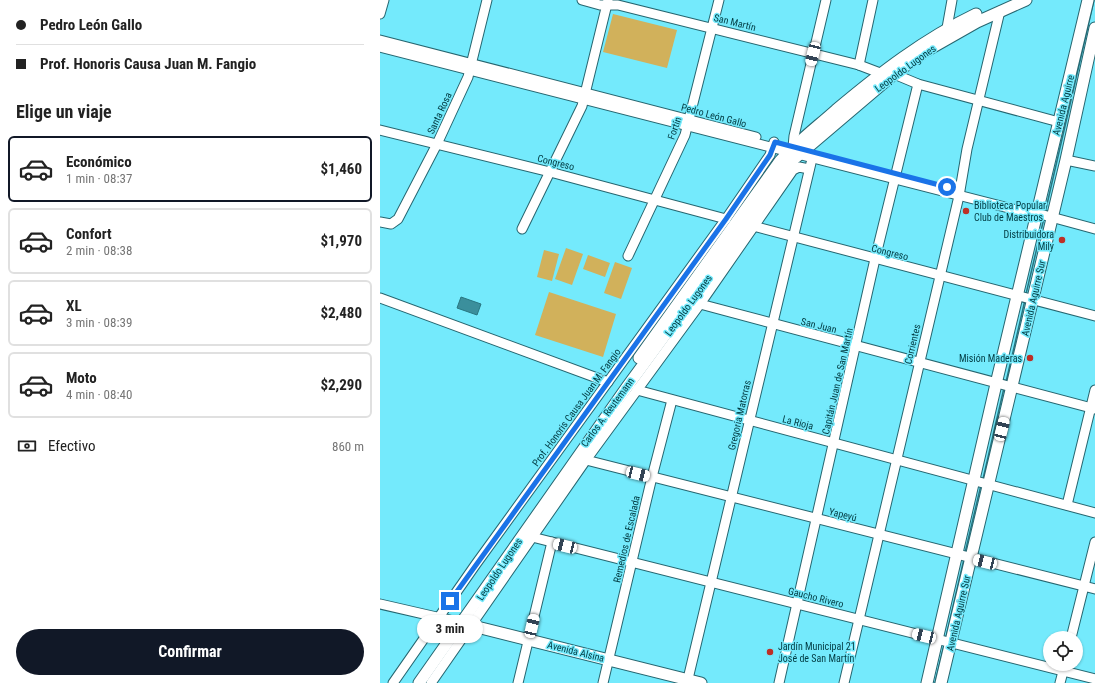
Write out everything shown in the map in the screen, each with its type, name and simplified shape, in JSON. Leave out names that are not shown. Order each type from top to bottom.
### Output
[{"type":"main road","name":"Leopoldo Lugones","points":[[419,683],[463,623],[620,384],[802,152],[880,72],[947,28],[1007,0]]},
{"type":"main road","name":"Leopoldo Lugones","points":[[802,152],[894,74],[948,37],[1000,11],[1026,0]]},
{"type":"main road","name":"Avenida Aguirre","points":[[1043,215],[1059,122],[1088,42],[1088,0]]},
{"type":"main road","name":"Avenida Aguirre Sur","points":[[927,683],[944,641],[1043,215],[1066,160],[1088,42],[1095,28]]},
{"type":"main road","name":"Avenida Aguirre Sur","points":[[981,483],[1043,215]]},
{"type":"main road","name":"Leopoldo Lugones","points":[[410,683],[463,623]]},
{"type":"main road","name":"Avenida Alsina","points":[[463,623],[688,681],[701,683]]},
{"type":"main road","name":"Avenida Aguirre Sur","points":[[941,683],[944,641]]},
{"type":"street","points":[[380,14],[384,0]]},
{"type":"street","name":"Santa Rosa","points":[[384,223],[398,219],[437,144],[471,66],[488,0]]},
{"type":"street","name":"San Martín","points":[[582,0],[607,2],[859,65],[880,72]]},
{"type":"street","name":"Fortín","points":[[628,256],[682,141],[688,123],[719,0]]},
{"type":"street","name":"Gregoria Matorras","points":[[688,681],[809,169],[794,136],[826,0]]},
{"type":"street","points":[[859,65],[873,0]]},
{"type":"street","points":[[947,28],[952,0]]},
{"type":"street","points":[[522,230],[585,95],[607,2]]},
{"type":"street","name":"Corrientes","points":[[844,683],[959,193],[1000,11]]},
{"type":"street","name":"Pedro León Gallo","points":[[380,40],[471,66],[1095,228]]},
{"type":"street","name":"Pedro León Gallo","points":[[380,47],[471,66]]},
{"type":"street","points":[[894,74],[918,84],[1059,122]]},
{"type":"street","name":"Capitán Juan de San Martín","points":[[778,683],[857,346],[875,259],[918,84]]},
{"type":"street","name":"Congreso","points":[[380,130],[550,172],[726,219]]},
{"type":"street","name":"Prof. Honoris Causa Juan M. Fangio","points":[[393,683],[726,219],[770,155],[774,145]]},
{"type":"street","points":[[1066,160],[1095,166]]},
{"type":"street","name":"Carlos A. Reutemann","points":[[431,683],[463,623],[532,537],[586,460],[700,304],[793,170],[799,167],[809,169]]},
{"type":"street","name":"Congreso","points":[[753,226],[792,238],[1095,316]]},
{"type":"street","points":[[381,302],[608,382]]},
{"type":"street","name":"San Juan","points":[[700,304],[918,363],[1093,408]]},
{"type":"street","name":"La Rioja","points":[[637,390],[896,461],[1095,513]]},
{"type":"street","points":[[1066,505],[1093,408],[1095,390]]},
{"type":"street","name":"Remedios de Escalada","points":[[603,683],[631,562],[672,400]]},
{"type":"street","name":"Yapeyú","points":[[586,460],[1095,588]]},
{"type":"street","name":"Gaucho Rivero","points":[[532,537],[859,620],[1043,663]]},
{"type":"street","points":[[518,683],[552,542]]},
{"type":"street","points":[[1073,631],[1095,542]]},
{"type":"street","name":"Avenida Alsina","points":[[380,604],[463,623]]},
{"type":"street","points":[[1060,683],[1063,671]]},
{"type":"street","name":"Gaucho Rivero","points":[[1072,671],[1095,679]]},
{"type":"shaded area","points":[[613,14],[677,30],[667,68],[603,52]]},
{"type":"shaded area","points":[[566,248],[583,254],[572,285],[555,279]]},
{"type":"shaded area","points":[[544,250],[559,254],[552,281],[537,277]]},
{"type":"shaded area","points":[[588,255],[610,263],[605,277],[583,269]]},
{"type":"shaded area","points":[[615,262],[632,268],[621,299],[604,293]]},
{"type":"shaded area","points":[[549,292],[616,314],[603,357],[535,335]]},
{"type":"water","points":[[461,297],[481,304],[477,315],[457,308]]},
{"type":"waterway","points":[[1045,213],[1094,0]]},
{"type":"waterway","points":[[1026,294],[1044,218]]},
{"type":"waterway","points":[[1006,382],[1025,300]]},
{"type":"waterway","points":[[983,479],[1004,388]]},
{"type":"waterway","points":[[965,553],[981,485]]},
{"type":"waterway","points":[[946,637],[964,559]]},
{"type":"waterway","points":[[935,683],[944,645]]},
{"type":"place","name":"Biblioteca Popular Club de Maestros","points":[[966,211]]},
{"type":"place","name":"Distribuidora Mily","points":[[1062,240]]},
{"type":"place","name":"Misión Maderas","points":[[1030,358]]},
{"type":"place","name":"Jardín Municipal 21 José de San Martín","points":[[770,652]]},
{"type":"route","points":[[450,601],[726,219],[770,155],[775,142],[947,187]]}]
